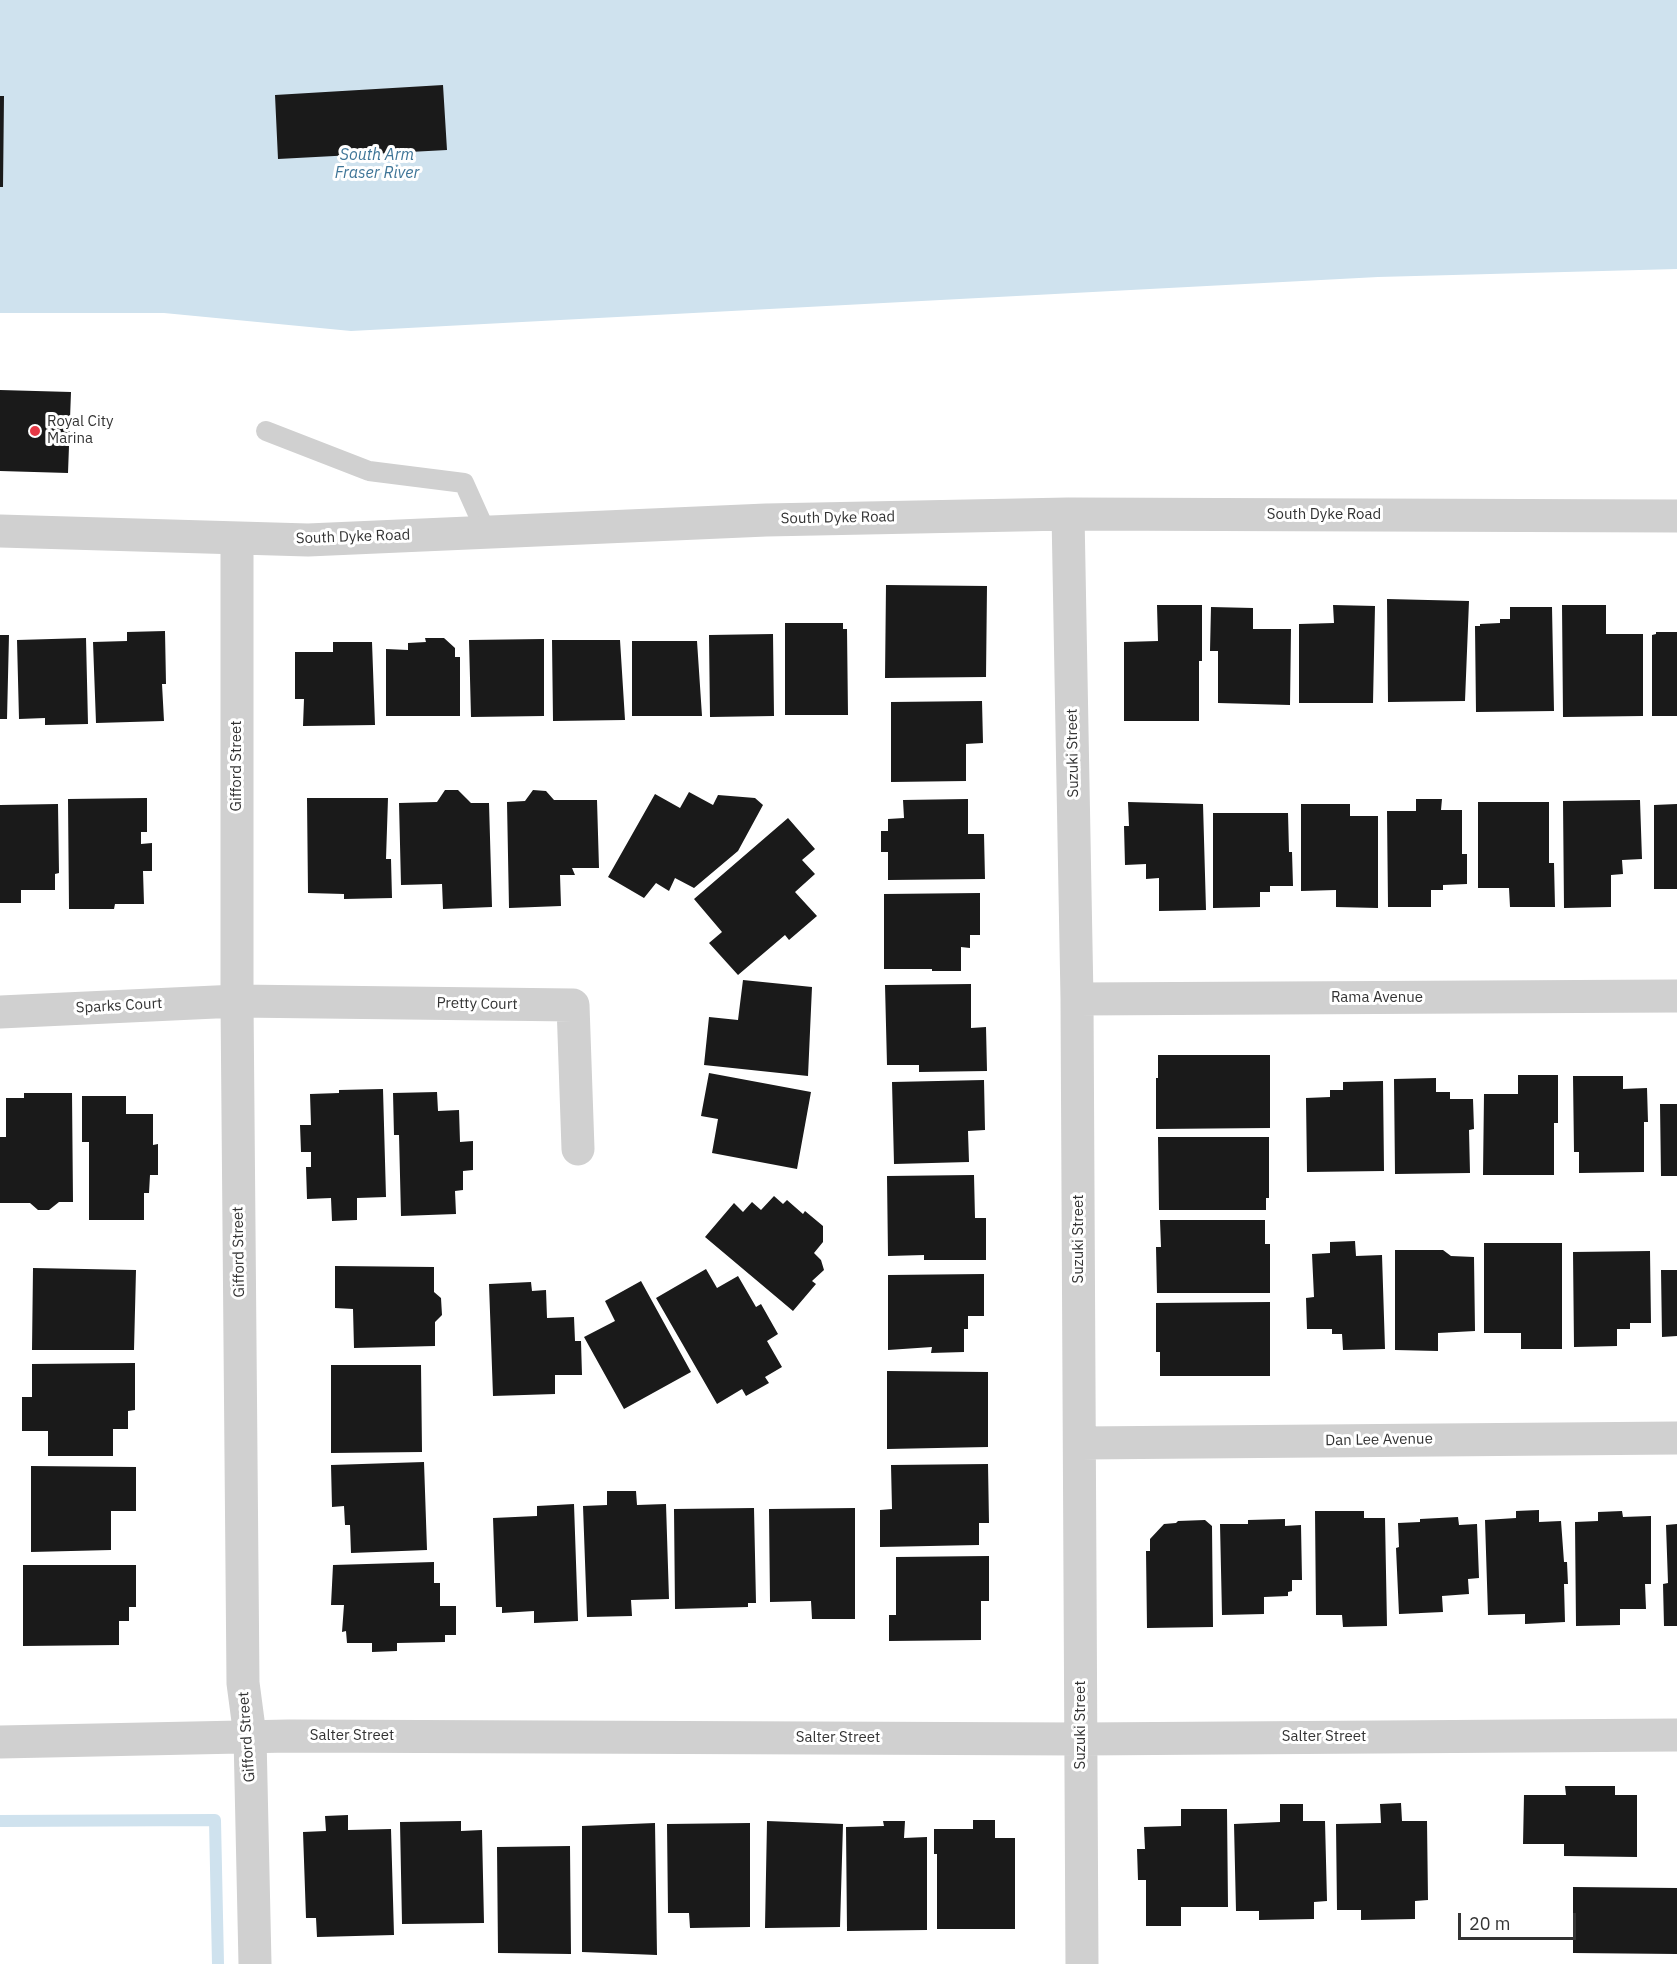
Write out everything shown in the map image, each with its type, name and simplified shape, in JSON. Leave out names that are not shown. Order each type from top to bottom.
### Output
[{"type":"street","name":"South Dyke Road","points":[[0,531],[308,540],[766,520],[1068,514],[1677,516]]},
{"type":"street","name":"Suzuki Street","points":[[1068,514],[1077,999],[1082,1964]]},
{"type":"street","name":"Gifford Street","points":[[237,538],[237,1001],[243,1683],[250,1736],[255,1964]]},
{"type":"street","name":"Rama Avenue","points":[[1077,999],[1677,996]]},
{"type":"street","name":"Sparks Court","points":[[0,1012],[237,1001]]},
{"type":"street","name":"Pretty Court","points":[[237,1001],[573,1005],[578,1149]]},
{"type":"street","name":"Dan Lee Avenue","points":[[1081,1443],[1677,1438]]},
{"type":"street","name":"Salter Street","points":[[0,1742],[250,1736],[1081,1739],[1677,1735]]},
{"type":"lane","points":[[266,431],[369,471],[464,483],[486,532]]},
{"type":"water","name":"South Arm Fraser River","points":[[0,0],[1677,0],[1677,269],[1378,277],[351,331],[164,313],[0,313]]},
{"type":"building","points":[[443,85],[447,150],[278,159],[275,95]]},
{"type":"building","points":[[0,96],[4,96],[3,187],[0,187]]},
{"type":"building","name":"Royal City Marina","points":[[0,390],[71,392],[68,473],[0,471]]},
{"type":"building","points":[[886,585],[987,586],[986,677],[885,678]]},
{"type":"building","points":[[1387,599],[1469,601],[1465,701],[1388,702]]},
{"type":"building","points":[[1157,605],[1202,605],[1199,721],[1124,721],[1124,642],[1158,641]]},
{"type":"building","points":[[1333,605],[1375,606],[1373,703],[1299,703],[1299,624],[1334,623]]},
{"type":"building","points":[[1562,605],[1606,605],[1606,634],[1643,634],[1643,716],[1563,717]]},
{"type":"building","points":[[1211,607],[1253,608],[1253,629],[1291,629],[1290,705],[1218,703],[1218,651],[1210,651]]},
{"type":"building","points":[[1510,607],[1552,607],[1554,711],[1476,712],[1475,626],[1500,623],[1500,619],[1510,619]]},
{"type":"building","points":[[785,623],[843,623],[843,629],[847,629],[848,715],[785,715]]},
{"type":"building","points":[[165,631],[166,684],[162,684],[164,721],[96,723],[93,642],[127,641],[127,632]]},
{"type":"building","points":[[1656,632],[1677,632],[1677,716],[1652,716],[1652,635]]},
{"type":"building","points":[[773,634],[774,716],[710,717],[709,635]]},
{"type":"building","points":[[0,635],[9,635],[7,719],[0,719]]},
{"type":"building","points":[[86,638],[88,724],[45,725],[45,718],[19,719],[17,640]]},
{"type":"building","points":[[425,638],[444,638],[455,648],[455,657],[460,657],[460,716],[386,716],[386,649],[408,650],[408,643],[426,642]]},
{"type":"building","points":[[544,639],[544,716],[471,717],[469,640]]},
{"type":"building","points":[[552,640],[620,640],[625,720],[553,721]]},
{"type":"building","points":[[632,641],[697,641],[702,716],[632,716]]},
{"type":"building","points":[[333,642],[372,642],[375,725],[303,726],[304,699],[295,699],[295,652],[333,652]]},
{"type":"building","points":[[982,701],[983,743],[966,744],[966,781],[891,782],[891,702]]},
{"type":"building","points":[[445,790],[458,790],[471,803],[489,803],[492,907],[443,909],[442,884],[401,885],[399,803],[437,802]]},
{"type":"building","points":[[533,790],[546,791],[554,800],[597,800],[599,868],[572,868],[575,875],[560,875],[561,906],[509,908],[507,802],[525,801]]},
{"type":"building","points":[[689,792],[713,805],[718,795],[755,798],[763,805],[738,851],[694,888],[675,878],[669,891],[656,883],[644,898],[608,877],[655,794],[680,808]]},
{"type":"building","points":[[147,798],[147,832],[141,832],[141,844],[152,843],[152,871],[143,871],[144,904],[115,904],[114,909],[69,909],[68,799]]},
{"type":"building","points":[[307,798],[388,798],[386,859],[391,859],[392,898],[344,899],[344,894],[308,893]]},
{"type":"building","points":[[968,799],[968,834],[984,834],[985,879],[888,880],[888,852],[881,852],[881,831],[888,831],[888,819],[904,818],[903,800]]},
{"type":"building","points":[[1416,799],[1442,799],[1441,810],[1462,810],[1462,854],[1467,854],[1467,884],[1443,885],[1443,890],[1431,890],[1431,907],[1388,907],[1387,811],[1416,811]]},
{"type":"building","points":[[1640,800],[1642,859],[1622,860],[1623,874],[1611,875],[1611,907],[1564,908],[1563,801]]},
{"type":"building","points":[[1128,802],[1203,804],[1206,910],[1159,911],[1159,878],[1146,879],[1146,864],[1125,865],[1124,826],[1129,826]]},
{"type":"building","points":[[1478,802],[1549,802],[1549,863],[1554,863],[1555,907],[1510,907],[1509,888],[1478,888]]},
{"type":"building","points":[[58,804],[59,873],[55,874],[55,890],[21,890],[21,903],[0,903],[0,805]]},
{"type":"building","points":[[1301,804],[1350,804],[1350,816],[1378,816],[1378,908],[1336,907],[1336,890],[1301,891]]},
{"type":"building","points":[[1677,804],[1677,889],[1654,889],[1654,805]]},
{"type":"building","points":[[1213,813],[1288,813],[1293,886],[1270,886],[1270,892],[1260,892],[1260,907],[1213,908]]},
{"type":"building","points":[[788,818],[815,849],[802,860],[815,874],[795,892],[817,916],[789,940],[785,935],[738,975],[709,943],[722,932],[694,899]]},
{"type":"building","points":[[980,893],[980,935],[970,935],[970,948],[961,947],[961,971],[884,969],[884,894]]},
{"type":"building","points":[[743,980],[812,987],[808,1076],[704,1065],[709,1017],[738,1020]]},
{"type":"building","points":[[971,984],[971,1028],[986,1027],[987,1071],[919,1072],[919,1065],[887,1065],[885,985]]},
{"type":"building","points":[[1158,1055],[1270,1055],[1270,1128],[1156,1129]]},
{"type":"building","points":[[709,1073],[811,1092],[797,1169],[712,1153],[718,1119],[701,1116]]},
{"type":"building","points":[[1518,1075],[1558,1075],[1558,1123],[1554,1123],[1554,1175],[1483,1175],[1484,1094],[1518,1094]]},
{"type":"building","points":[[1573,1076],[1623,1076],[1623,1089],[1647,1088],[1648,1122],[1644,1122],[1644,1172],[1579,1173],[1579,1152],[1574,1152]]},
{"type":"building","points":[[1436,1078],[1436,1092],[1450,1092],[1450,1099],[1473,1099],[1474,1129],[1469,1130],[1470,1173],[1395,1174],[1394,1079]]},
{"type":"building","points":[[984,1080],[985,1130],[968,1131],[969,1162],[894,1164],[892,1082]]},
{"type":"building","points":[[1383,1081],[1384,1171],[1307,1172],[1306,1098],[1330,1097],[1330,1090],[1343,1090],[1343,1082]]},
{"type":"building","points":[[383,1089],[386,1197],[357,1198],[357,1220],[332,1221],[331,1198],[307,1199],[306,1167],[311,1167],[311,1152],[301,1152],[300,1125],[311,1125],[310,1094],[339,1093],[339,1090]]},
{"type":"building","points":[[437,1092],[438,1111],[459,1110],[460,1142],[473,1141],[473,1170],[463,1171],[463,1190],[455,1191],[456,1214],[401,1216],[399,1135],[394,1135],[393,1093]]},
{"type":"building","points":[[24,1093],[72,1093],[73,1202],[59,1202],[49,1210],[38,1210],[30,1203],[0,1203],[0,1137],[6,1137],[6,1098],[24,1098]]},
{"type":"building","points":[[82,1096],[126,1096],[126,1114],[153,1114],[153,1145],[158,1144],[158,1175],[150,1175],[149,1193],[144,1193],[144,1220],[89,1220],[89,1142],[82,1142]]},
{"type":"building","points":[[1660,1104],[1677,1104],[1677,1176],[1661,1176]]},
{"type":"building","points":[[1158,1137],[1269,1137],[1269,1198],[1266,1198],[1266,1210],[1159,1210]]},
{"type":"building","points":[[974,1175],[975,1218],[986,1218],[986,1260],[924,1260],[924,1255],[888,1256],[887,1176]]},
{"type":"building","points":[[774,1196],[783,1204],[787,1200],[803,1214],[805,1211],[823,1226],[823,1242],[814,1253],[821,1260],[824,1270],[812,1281],[816,1284],[793,1311],[705,1237],[734,1203],[743,1212],[752,1202],[761,1210]]},
{"type":"building","points":[[1160,1220],[1265,1220],[1265,1244],[1270,1244],[1270,1293],[1157,1293],[1156,1247],[1161,1247]]},
{"type":"building","points":[[1355,1241],[1356,1256],[1382,1255],[1385,1349],[1343,1350],[1342,1334],[1332,1334],[1332,1329],[1307,1329],[1306,1298],[1314,1297],[1312,1254],[1330,1253],[1330,1242]]},
{"type":"building","points":[[1484,1243],[1562,1243],[1562,1349],[1521,1349],[1521,1333],[1484,1333]]},
{"type":"building","points":[[1395,1250],[1443,1250],[1451,1256],[1474,1257],[1475,1331],[1438,1333],[1438,1351],[1395,1350]]},
{"type":"building","points":[[1650,1251],[1651,1323],[1630,1323],[1630,1329],[1617,1329],[1617,1346],[1574,1347],[1573,1252]]},
{"type":"building","points":[[335,1266],[434,1267],[434,1292],[441,1298],[442,1315],[435,1322],[435,1346],[354,1348],[353,1309],[335,1308]]},
{"type":"building","points":[[33,1268],[136,1270],[134,1350],[32,1350]]},
{"type":"building","points":[[706,1269],[717,1288],[738,1276],[756,1307],[761,1304],[778,1334],[767,1341],[782,1367],[765,1377],[769,1383],[746,1396],[742,1389],[717,1404],[656,1298]]},
{"type":"building","points":[[1661,1270],[1677,1270],[1677,1336],[1662,1337]]},
{"type":"building","points":[[984,1274],[984,1316],[968,1316],[968,1329],[964,1329],[964,1352],[931,1353],[932,1347],[888,1350],[888,1275]]},
{"type":"building","points":[[641,1281],[691,1372],[624,1409],[584,1337],[615,1321],[605,1301]]},
{"type":"building","points":[[531,1282],[532,1291],[546,1290],[547,1318],[574,1317],[575,1341],[581,1341],[582,1375],[555,1375],[555,1394],[493,1396],[489,1284]]},
{"type":"building","points":[[1270,1302],[1270,1376],[1160,1376],[1160,1352],[1156,1352],[1156,1303]]},
{"type":"building","points":[[135,1363],[135,1410],[128,1411],[128,1429],[113,1429],[113,1456],[48,1456],[48,1431],[22,1431],[22,1397],[32,1397],[32,1364]]},
{"type":"building","points":[[331,1365],[421,1365],[422,1452],[331,1453]]},
{"type":"building","points":[[887,1371],[988,1372],[988,1447],[887,1449]]},
{"type":"building","points":[[424,1462],[427,1550],[351,1553],[350,1525],[345,1525],[344,1506],[332,1507],[331,1465]]},
{"type":"building","points":[[988,1464],[989,1523],[979,1523],[979,1545],[880,1547],[880,1510],[892,1509],[891,1465]]},
{"type":"building","points":[[31,1466],[136,1467],[136,1511],[111,1511],[111,1550],[31,1552]]},
{"type":"building","points":[[607,1491],[636,1491],[637,1505],[666,1504],[669,1599],[631,1600],[632,1616],[587,1617],[583,1506],[607,1505]]},
{"type":"building","points":[[574,1504],[578,1621],[534,1623],[534,1611],[502,1613],[502,1607],[496,1607],[493,1518],[537,1516],[537,1506]]},
{"type":"building","points":[[754,1508],[756,1603],[748,1603],[748,1607],[675,1609],[674,1509]]},
{"type":"building","points":[[855,1508],[855,1619],[812,1619],[811,1601],[770,1602],[769,1509]]},
{"type":"building","points":[[1539,1510],[1539,1522],[1561,1521],[1568,1584],[1564,1584],[1565,1622],[1525,1624],[1525,1614],[1488,1615],[1485,1520],[1516,1518],[1516,1511]]},
{"type":"building","points":[[1315,1511],[1364,1511],[1364,1518],[1385,1518],[1387,1626],[1343,1627],[1342,1615],[1316,1615]]},
{"type":"building","points":[[1622,1511],[1623,1517],[1651,1516],[1651,1584],[1645,1584],[1646,1609],[1620,1609],[1620,1625],[1576,1626],[1575,1522],[1598,1521],[1598,1512]]},
{"type":"building","points":[[1458,1517],[1459,1525],[1477,1524],[1479,1578],[1468,1579],[1469,1594],[1442,1596],[1443,1612],[1399,1614],[1396,1548],[1399,1547],[1398,1523]]},
{"type":"building","points":[[1285,1519],[1285,1526],[1301,1525],[1302,1580],[1292,1580],[1292,1591],[1288,1592],[1288,1596],[1264,1597],[1264,1614],[1222,1615],[1220,1524],[1248,1524],[1248,1520]]},
{"type":"building","points":[[1205,1520],[1212,1526],[1213,1627],[1147,1628],[1146,1551],[1150,1551],[1150,1539],[1164,1524]]},
{"type":"building","points":[[1677,1524],[1677,1626],[1664,1626],[1663,1584],[1668,1583],[1666,1525]]},
{"type":"building","points":[[989,1556],[989,1601],[981,1601],[981,1640],[889,1641],[889,1615],[896,1615],[896,1557]]},
{"type":"building","points":[[434,1562],[434,1583],[440,1583],[440,1606],[456,1606],[456,1635],[445,1635],[445,1642],[397,1643],[397,1651],[372,1652],[372,1643],[347,1643],[346,1631],[342,1632],[344,1605],[331,1605],[333,1565]]},
{"type":"building","points":[[23,1565],[136,1565],[136,1607],[129,1607],[129,1621],[119,1621],[119,1645],[23,1646]]},
{"type":"building","points":[[1565,1786],[1615,1786],[1615,1795],[1637,1795],[1637,1857],[1564,1856],[1564,1844],[1523,1844],[1524,1795],[1566,1795]]},
{"type":"building","points":[[1401,1803],[1402,1821],[1427,1821],[1428,1900],[1415,1901],[1415,1919],[1361,1920],[1361,1910],[1337,1910],[1336,1824],[1381,1823],[1380,1804]]},
{"type":"building","points":[[1280,1804],[1303,1804],[1303,1821],[1325,1821],[1327,1901],[1314,1902],[1314,1919],[1259,1920],[1259,1911],[1236,1911],[1234,1824],[1280,1822]]},
{"type":"building","points":[[1181,1809],[1227,1809],[1228,1907],[1181,1907],[1181,1926],[1146,1926],[1146,1880],[1138,1880],[1137,1849],[1145,1849],[1144,1827],[1181,1826]]},
{"type":"building","points":[[348,1815],[348,1830],[391,1829],[394,1935],[317,1937],[316,1918],[306,1918],[303,1832],[326,1831],[325,1816]]},
{"type":"building","points":[[973,1820],[995,1820],[995,1838],[1015,1838],[1015,1929],[937,1929],[937,1854],[934,1854],[934,1829],[973,1829]]},
{"type":"building","points":[[461,1821],[461,1831],[482,1830],[484,1923],[402,1924],[400,1822]]},
{"type":"building","points":[[767,1821],[843,1824],[840,1927],[765,1928]]},
{"type":"building","points":[[883,1821],[905,1821],[904,1838],[927,1837],[927,1930],[847,1931],[846,1827],[884,1826]]},
{"type":"building","points":[[655,1823],[657,1955],[582,1952],[582,1826]]},
{"type":"building","points":[[750,1823],[750,1927],[690,1928],[689,1913],[668,1913],[667,1824]]},
{"type":"building","points":[[570,1846],[571,1954],[498,1953],[497,1847]]},
{"type":"building","points":[[1573,1887],[1677,1888],[1677,1954],[1573,1953]]},
{"type":"waterway","points":[[0,1821],[215,1820],[218,1964]]},
{"type":"place","name":"Royal City Marina","points":[[35,431]]}]
